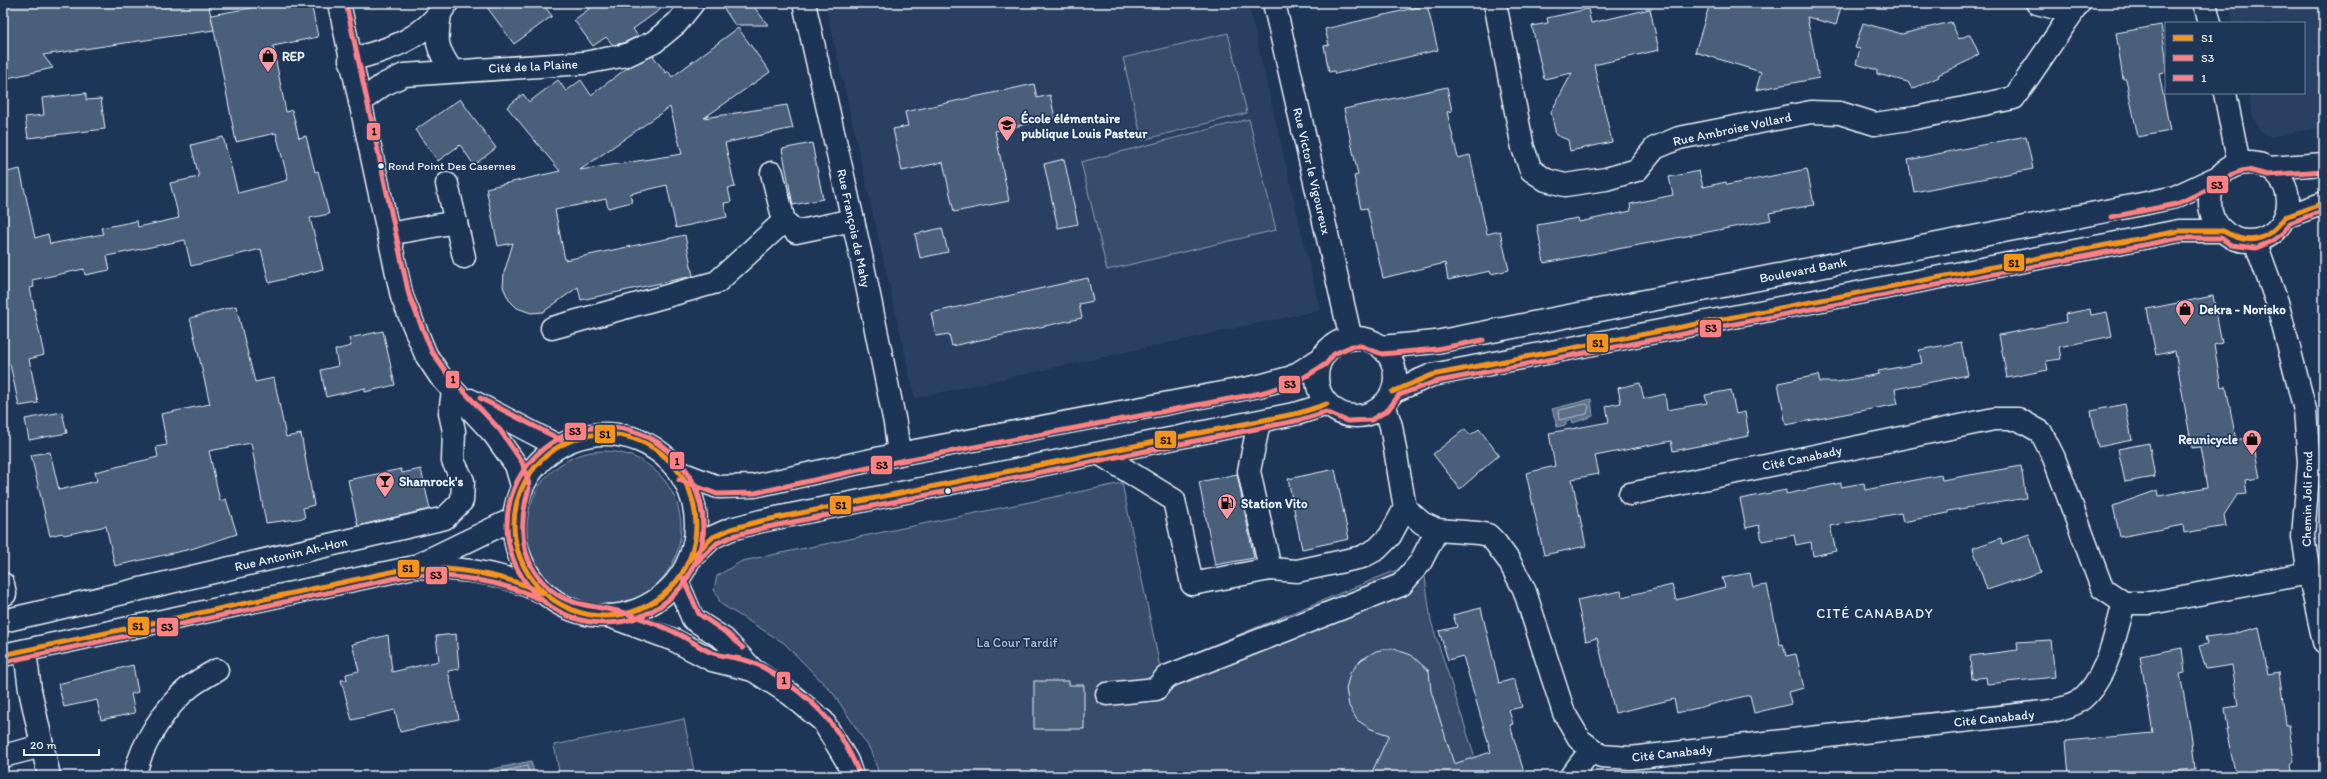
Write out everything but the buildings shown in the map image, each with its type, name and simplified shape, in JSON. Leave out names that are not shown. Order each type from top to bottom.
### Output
[{"type":"street","points":[[339,3],[402,297],[426,356],[453,391],[494,434],[516,465],[522,486]]},
{"type":"street","name":"Cité de la Plaine","points":[[360,102],[383,85],[404,75],[584,63],[627,55],[654,42],[677,23],[693,3]]},
{"type":"street","name":"Rue François de Mahy","points":[[804,3],[853,220],[895,423],[899,454]]},
{"type":"street","name":"Rue Ambroise Vollard","points":[[1495,3],[1523,148],[1531,170],[1546,180],[1565,185],[1606,179],[1637,170],[1655,148],[1679,138],[1811,112],[1840,113],[1876,124],[2014,98],[2075,8]]},
{"type":"street","points":[[2037,3],[2075,8]]},
{"type":"street","points":[[2205,3],[2210,22]]},
{"type":"street","name":"Rue Victor le Vigoureux","points":[[1280,4],[1351,338]]},
{"type":"street","points":[[350,60],[386,50],[417,35],[443,8]]},
{"type":"street","points":[[443,8],[437,34],[439,52],[452,71]]},
{"type":"street","points":[[2225,94],[2240,164]]},
{"type":"street","points":[[2268,168],[2284,184],[2288,206],[2285,217],[2278,228],[2268,236],[2255,241],[2232,238],[2223,231],[2213,216],[2210,198],[2213,186],[2220,176],[2229,168],[2240,164],[2250,163],[2268,168],[2324,164]]},
{"type":"street","points":[[772,173],[784,221],[796,232],[853,220]]},
{"type":"street","name":"Boulevard Bank","points":[[1381,347],[1436,342],[2147,203],[2175,197],[2220,176]]},
{"type":"street","points":[[447,184],[464,257]]},
{"type":"street","points":[[2285,217],[2324,203]]},
{"type":"street","points":[[552,328],[717,282],[784,221]]},
{"type":"street","points":[[389,234],[456,222]]},
{"type":"street","points":[[1322,358],[1318,370],[1318,382],[1321,394],[1327,404],[1338,411],[1356,415],[1374,411],[1388,398],[1432,375],[2179,231],[2223,231]]},
{"type":"street","name":"Chemin Joli Fond","points":[[2255,241],[2277,302],[2305,410],[2309,463],[2316,480],[2304,537],[2308,573],[2324,642]]},
{"type":"street","points":[[681,473],[718,487],[736,488],[754,486],[899,454],[1259,386],[1292,377],[1322,358],[1330,349],[1340,342],[1351,338],[1362,338],[1381,347],[1389,356],[1394,368],[1395,380],[1388,398],[1391,426],[1405,508],[1390,536],[1377,549],[1362,557],[1297,571],[1270,569],[1192,584],[1174,500],[1100,454]]},
{"type":"street","points":[[453,391],[558,446]]},
{"type":"street","name":"Rue Antonin Ah-Hon","points":[[3,621],[444,518],[462,501],[463,480],[453,461],[454,431],[450,413],[453,391]]},
{"type":"street","points":[[609,616],[635,611],[659,598],[677,581],[690,560],[713,537],[731,529],[1259,422],[1299,413],[1327,404]]},
{"type":"street","name":"Cité Canabady","points":[[1405,508],[1422,523],[1437,530],[1488,535],[1496,542],[1509,561],[1524,589],[1564,713],[1580,740],[1601,756],[1630,758],[2052,711],[2078,702],[2098,681],[2113,641],[2124,603],[2102,588],[2054,458],[2041,432],[2018,419],[1994,418],[1630,494]]},
{"type":"street","points":[[1259,422],[1249,471],[1270,569]]},
{"type":"street","points":[[543,593],[523,566],[516,547],[513,519],[522,486],[537,464],[558,446],[579,437],[602,434],[625,436],[653,448],[666,456],[681,473],[691,493],[696,515],[696,538],[690,560]]},
{"type":"street","points":[[3,655],[414,567],[513,519]]},
{"type":"street","points":[[1107,694],[1156,689],[1166,677],[1401,585],[1420,563],[1437,530]]},
{"type":"street","points":[[414,567],[470,570],[520,581],[563,606],[580,612],[609,616],[674,640],[712,660],[753,670]]},
{"type":"street","points":[[2124,603],[2151,603],[2308,573]]},
{"type":"street","points":[[677,581],[693,619],[724,639],[753,670],[790,694],[823,721],[847,761],[852,776]]},
{"type":"street","points":[[25,651],[30,690],[49,776]]},
{"type":"street","points":[[135,776],[148,737],[161,719],[190,687],[217,670]]},
{"type":"street","points":[[3,756],[42,746]]},
{"type":"street","points":[[1572,776],[1592,749]]},
{"type":"shaded area","points":[[825,3],[1248,3],[1320,310],[915,398]]},
{"type":"shaded area","points":[[2229,3],[2324,3],[2324,127],[2271,137],[2260,130],[2252,115],[2248,94],[2305,94],[2305,22],[2233,22]]},
{"type":"green space","points":[[1228,33],[1247,113],[1142,140],[1123,58]]},
{"type":"green space","points":[[1249,119],[1276,230],[1107,270],[1081,162]]},
{"type":"green space","points":[[604,451],[619,453],[640,460],[647,464],[663,479],[668,485],[675,499],[681,528],[679,543],[672,564],[668,571],[653,587],[647,592],[633,599],[604,605],[589,603],[568,596],[561,592],[545,577],[540,571],[533,557],[527,528],[529,513],[536,492],[540,485],[555,469],[561,464],[575,457]]},
{"type":"green space","name":"La Cour Tardif","points":[[1122,483],[1160,667],[1399,569],[1424,570],[1431,621],[1481,776],[880,776],[870,749],[833,693],[784,643],[721,604],[714,589],[717,576],[742,561]]},
{"type":"green space","points":[[684,719],[695,776],[560,776],[554,745]]},
{"type":"water","points":[[1591,399],[1593,416],[1573,423],[1572,420],[1566,421],[1566,425],[1557,427],[1552,409]]},
{"type":"water","points":[[531,761],[535,776],[491,776],[489,770]]},
{"type":"transit line","name":"1","points":[[346,3],[409,295],[432,352],[446,372],[500,430],[522,462],[529,484]]},
{"type":"transit line","name":"S3","points":[[2111,217],[2177,204],[2223,182],[2233,174],[2241,171],[2248,170],[2268,175],[2324,171]]},
{"type":"transit line","name":"S1","points":[[2285,217],[2324,203]]},
{"type":"transit line","name":"S3","points":[[694,565],[717,543],[733,536],[763,528],[1300,420],[1326,412],[1347,421],[1371,420],[1388,410],[1399,395],[1434,382],[2180,238],[2221,238],[2231,245],[2256,248],[2272,241],[2283,233],[2290,223],[2324,210]]},
{"type":"transit line","name":"S1","points":[[2223,231],[2242,239],[2257,239],[2272,232],[2285,217]]},
{"type":"transit line","name":"S1","points":[[1392,392],[1432,375],[2179,231],[2223,231]]},
{"type":"transit line","name":"S3","points":[[679,480],[717,494],[755,493],[900,461],[1261,393],[1295,383],[1326,364],[1334,354],[1352,346],[1361,346],[1382,354],[1437,349],[1483,340]]},
{"type":"transit line","name":"1","points":[[480,398],[561,440]]},
{"type":"transit line","name":"S1","points":[[689,560],[713,537],[731,529],[761,521],[1299,413],[1327,404]]},
{"type":"transit line","name":"S3","points":[[595,427],[615,427],[643,434],[651,438],[667,449],[681,463],[696,487],[703,515],[703,525],[703,535],[696,563],[681,587],[667,601],[643,616],[615,623],[595,623],[567,616],[559,612],[543,601],[529,587],[514,563],[507,535],[507,515],[514,487],[518,479],[529,463],[543,449],[567,434],[595,427]]},
{"type":"transit line","name":"1","points":[[555,440],[596,427],[618,428],[639,434],[658,444],[674,457],[687,474],[697,493],[702,515],[703,537],[700,550],[693,567],[683,584]]},
{"type":"transit line","name":"S1","points":[[596,434],[614,434],[640,441],[656,449],[675,467],[681,474],[689,490],[696,516],[696,525],[696,534],[689,560],[681,576],[663,595],[656,601],[631,612],[614,616],[596,616],[570,609],[554,601],[529,576],[521,560],[516,543],[514,534],[514,516],[521,490],[529,474],[554,449],[570,441],[587,436],[596,434]]},
{"type":"transit line","name":"1","points":[[529,488],[523,515],[524,543],[527,556],[533,568],[540,580],[551,590],[559,596],[577,603],[615,610],[659,625],[710,652],[746,660],[765,668],[800,692],[830,722],[846,745],[859,773]]},
{"type":"transit line","name":"S1","points":[[3,655],[414,567],[480,573],[512,581],[543,593]]},
{"type":"transit line","name":"S3","points":[[4,662],[415,574],[479,580],[509,587],[540,599]]},
{"type":"transit line","name":"1","points":[[683,578],[699,614],[728,634],[743,648]]},
{"type":"place","name":"REP","points":[[268,73]]},
{"type":"place","name":"École élémentaire publique Louis Pasteur","points":[[1007,142]]},
{"type":"place","name":"Rond Point Des Casernes","points":[[381,166]]},
{"type":"place","name":"Dekra - Norisko","points":[[2185,326]]},
{"type":"place","name":"Reunicycle","points":[[2252,456]]},
{"type":"place","name":"Shamrock's","points":[[385,498]]},
{"type":"place","name":"Station Vito","points":[[1227,520]]},
{"type":"district","name":"CITÉ CANABADY","points":[[1875,613]]}]
